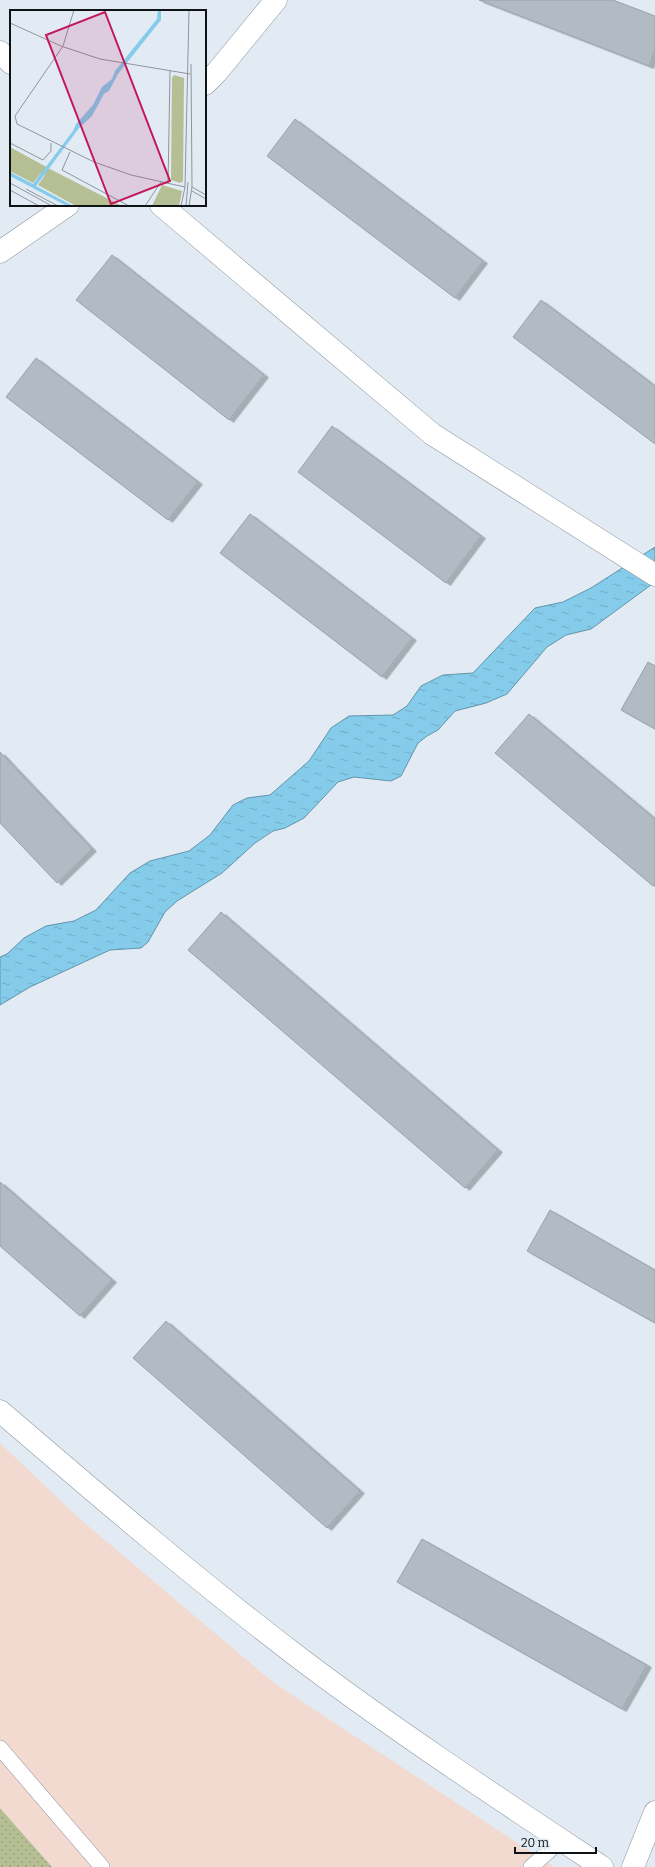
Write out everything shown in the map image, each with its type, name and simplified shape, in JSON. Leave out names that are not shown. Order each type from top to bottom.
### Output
[{"type":"street","points":[[206,83],[217,72],[276,0]]},
{"type":"street","points":[[0,52],[10,62]]},
{"type":"street","points":[[0,252],[67,206]]},
{"type":"street","points":[[162,206],[432,434],[655,575]]},
{"type":"street","points":[[0,1411],[165,1552],[302,1660],[437,1758],[602,1867]]},
{"type":"street","points":[[633,1867],[655,1812]]},
{"type":"lane","points":[[0,1748],[78,1837],[102,1867]]},
{"type":"lane","points":[[531,1867],[561,1840]]},
{"type":"shaded area","points":[[0,1443],[80,1519],[274,1683],[554,1867],[52,1867],[0,1808]]},
{"type":"green space","points":[[0,1808],[52,1867],[0,1867]]},
{"type":"water","points":[[655,547],[655,582],[591,629],[566,635],[547,647],[507,694],[486,703],[455,711],[438,730],[418,743],[401,776],[391,781],[354,777],[338,782],[304,818],[285,828],[273,831],[255,843],[222,873],[177,901],[165,912],[148,942],[141,948],[110,950],[30,987],[0,1005],[0,957],[7,954],[24,938],[46,926],[74,921],[96,910],[130,873],[150,861],[189,851],[210,835],[233,805],[247,798],[270,795],[309,761],[331,728],[349,716],[393,715],[407,706],[421,686],[443,675],[473,673],[535,608],[563,602],[591,588]]},
{"type":"building","points":[[479,0],[613,0],[655,16],[655,50],[649,66]]},
{"type":"building","points":[[295,119],[483,261],[455,298],[267,156]]},
{"type":"building","points":[[112,255],[264,375],[229,420],[76,300]]},
{"type":"building","points":[[541,300],[655,386],[655,444],[513,337]]},
{"type":"building","points":[[36,358],[198,482],[168,520],[6,397]]},
{"type":"building","points":[[332,426],[481,536],[446,583],[298,472]]},
{"type":"building","points":[[250,514],[412,638],[382,677],[220,553]]},
{"type":"building","points":[[648,662],[655,666],[655,729],[621,710]]},
{"type":"building","points":[[529,714],[655,819],[655,884],[653,886],[495,753]]},
{"type":"building","points":[[0,752],[92,849],[57,883],[0,823]]},
{"type":"building","points":[[221,912],[498,1150],[465,1188],[188,950]]},
{"type":"building","points":[[0,1182],[112,1280],[80,1316],[0,1246]]},
{"type":"building","points":[[550,1210],[655,1270],[655,1323],[527,1251]]},
{"type":"building","points":[[166,1321],[360,1491],[327,1528],[133,1358]]},
{"type":"building","points":[[422,1539],[647,1665],[622,1709],[397,1582]]}]
